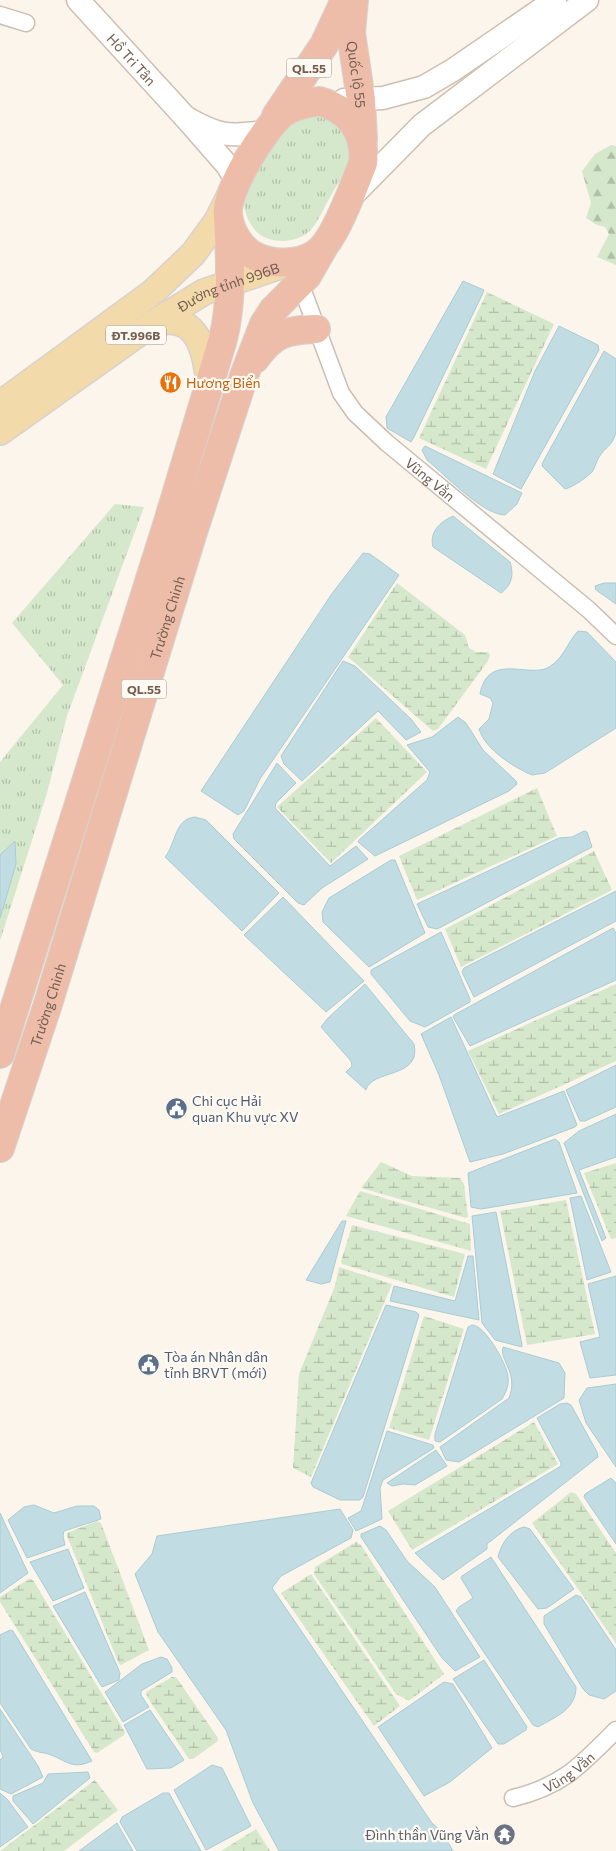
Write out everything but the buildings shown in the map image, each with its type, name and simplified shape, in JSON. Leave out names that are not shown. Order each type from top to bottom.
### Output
[{"type":"highway","name":"Quốc lộ 55","points":[[265,132],[324,45],[345,0]]},
{"type":"highway","name":"Quốc lộ 55","points":[[354,0],[351,33],[361,100],[364,148]]},
{"type":"highway","points":[[293,274],[253,256],[240,245],[232,230],[228,214],[237,182],[265,132],[283,113],[297,105],[319,101],[342,111],[353,121],[360,134],[364,148],[363,163],[344,206]]},
{"type":"highway","name":"Trường Chinh","points":[[0,1148],[47,1007],[189,544],[245,373],[264,324],[293,274],[313,266],[344,206]]},
{"type":"highway","name":"Trường Chinh","points":[[0,1054],[164,534],[226,324],[231,283],[228,214]]},
{"type":"highway","points":[[245,373],[264,346],[276,336],[288,331],[316,329]]},
{"type":"main road","name":"Hồ Tri Tân","points":[[78,0],[227,165],[237,182]]},
{"type":"main road","points":[[319,101],[383,98],[424,87],[453,70],[555,0]]},
{"type":"main road","points":[[344,206],[422,125],[587,0]]},
{"type":"main road","points":[[185,117],[208,130],[224,135],[265,132]]},
{"type":"main road","name":"ĐT.996B","points":[[0,404],[153,292],[193,254],[216,220],[237,182]]},
{"type":"main road","name":"Đường tỉnh 996B","points":[[0,432],[152,324],[204,292],[231,283],[293,274]]},
{"type":"main road","points":[[152,324],[161,321],[172,322],[191,329],[200,338],[206,354],[209,382]]},
{"type":"street","points":[[0,15],[26,23]]},
{"type":"street","name":"Vũng Vằn","points":[[293,274],[336,383],[355,414],[387,443],[589,610],[616,636]]},
{"type":"street","name":"Vũng Vằn","points":[[513,1798],[546,1787],[573,1773],[616,1730]]},
{"type":"green space","points":[[313,116],[334,123],[347,137],[350,146],[348,164],[310,231],[301,237],[291,240],[276,241],[266,238],[251,225],[244,207],[248,182],[262,157],[286,125],[295,119]]},
{"type":"green space","points":[[611,145],[616,146],[616,265],[597,257],[609,234],[605,227],[597,225],[586,218],[591,203],[582,171],[595,154]]},
{"type":"green space","points":[[487,292],[554,324],[486,469],[419,438]]},
{"type":"green space","points":[[115,504],[144,507],[67,716],[47,793],[0,941],[0,762],[63,685],[12,623]]},
{"type":"green space","points":[[397,583],[465,635],[469,648],[476,652],[488,652],[490,655],[488,661],[438,729],[433,731],[348,657]]},
{"type":"green space","points":[[376,718],[427,772],[331,863],[277,807]]},
{"type":"green space","points":[[537,788],[557,836],[417,900],[399,856]]},
{"type":"green space","points":[[594,851],[612,890],[461,967],[445,929]]},
{"type":"green space","points":[[616,984],[616,1061],[499,1114],[468,1051]]},
{"type":"green space","points":[[381,1162],[412,1176],[460,1178],[464,1184],[468,1217],[361,1188]]},
{"type":"green space","points":[[616,1163],[616,1238],[611,1239],[584,1173]]},
{"type":"green space","points":[[360,1191],[470,1224],[471,1251],[346,1216]]},
{"type":"green space","points":[[566,1200],[595,1334],[527,1345],[500,1211]]},
{"type":"green space","points":[[352,1225],[465,1254],[454,1297],[342,1264]]},
{"type":"green space","points":[[339,1267],[392,1284],[311,1477],[293,1468],[299,1374],[335,1286]]},
{"type":"green space","points":[[424,1316],[464,1329],[429,1440],[389,1428]]},
{"type":"green space","points":[[534,1422],[558,1464],[412,1550],[388,1511]]},
{"type":"green space","points":[[571,1492],[576,1494],[616,1553],[616,1643],[532,1523]]},
{"type":"green space","points":[[97,1521],[101,1523],[149,1650],[121,1665],[67,1536],[67,1533]]},
{"type":"green space","points":[[356,1542],[361,1545],[444,1674],[409,1701],[396,1694],[314,1574],[315,1567]]},
{"type":"green space","points":[[311,1574],[400,1706],[374,1726],[281,1593]]},
{"type":"green space","points":[[29,1579],[33,1580],[125,1732],[124,1735],[97,1753],[94,1752],[0,1602],[0,1597]]},
{"type":"green space","points":[[172,1677],[176,1677],[218,1738],[218,1741],[193,1759],[189,1759],[147,1697],[146,1692]]},
{"type":"green space","points":[[95,1780],[118,1810],[64,1851],[0,1851]]},
{"type":"green space","points":[[256,1829],[270,1851],[221,1851]]},
{"type":"water","points":[[463,281],[484,290],[411,442],[387,428],[386,417]]},
{"type":"water","points":[[559,326],[598,345],[599,350],[521,489],[493,474],[535,371]]},
{"type":"water","points":[[604,351],[616,359],[616,432],[611,444],[599,457],[592,472],[579,482],[565,489],[542,466],[543,462]]},
{"type":"water","points":[[425,446],[522,493],[517,504],[505,515],[486,508],[464,493],[427,460],[422,450]]},
{"type":"water","points":[[453,516],[510,562],[512,571],[510,583],[501,593],[433,547],[434,532],[444,521]]},
{"type":"water","points":[[363,553],[370,554],[399,575],[260,779],[244,811],[238,815],[201,791],[331,595]]},
{"type":"water","points":[[604,583],[616,583],[616,604],[596,590],[595,586]]},
{"type":"water","points":[[578,631],[587,632],[616,662],[616,728],[545,773],[532,775],[493,750],[482,736],[479,729],[489,719],[493,703],[490,698],[480,694],[484,681],[491,673],[500,670],[541,670],[549,667],[562,655]]},
{"type":"water","points":[[343,661],[355,666],[411,719],[421,732],[406,740],[378,711],[302,781],[284,764],[281,756]]},
{"type":"water","points":[[458,717],[466,723],[483,750],[517,784],[509,791],[375,856],[358,842],[359,840],[427,780],[430,772],[407,745],[432,737]]},
{"type":"water","points":[[277,763],[296,783],[276,803],[275,808],[330,866],[356,846],[368,859],[322,888],[304,905],[298,903],[234,839],[233,834]]},
{"type":"water","points":[[195,817],[206,820],[279,893],[242,931],[165,857],[169,852],[179,827],[183,822]]},
{"type":"water","points":[[584,831],[587,832],[592,847],[437,929],[428,927],[417,904],[559,838],[572,837]]},
{"type":"water","points":[[15,841],[16,864],[0,918],[0,855]]},
{"type":"water","points":[[391,860],[395,860],[425,933],[369,967],[323,922],[322,912],[329,898]]},
{"type":"water","points":[[616,891],[616,921],[474,997],[462,972],[464,968]]},
{"type":"water","points":[[283,897],[364,981],[326,1012],[244,935]]},
{"type":"water","points":[[613,928],[616,933],[616,980],[470,1046],[453,1017],[454,1015]]},
{"type":"water","points":[[441,932],[470,1002],[425,1027],[410,1021],[371,974],[371,970]]},
{"type":"water","points":[[365,984],[414,1044],[414,1055],[411,1063],[370,1083],[366,1090],[346,1072],[352,1066],[351,1061],[321,1027],[328,1018]]},
{"type":"water","points":[[451,1017],[497,1117],[564,1091],[577,1125],[503,1154],[470,1162],[439,1075],[421,1034]]},
{"type":"water","points":[[616,1065],[616,1107],[585,1121],[580,1121],[566,1090]]},
{"type":"water","points":[[616,1114],[616,1157],[579,1170],[606,1238],[602,1241],[564,1143],[579,1131]]},
{"type":"water","points":[[555,1139],[559,1142],[577,1193],[481,1209],[471,1207],[468,1173]]},
{"type":"water","points":[[581,1196],[611,1272],[587,1280],[570,1198]]},
{"type":"water","points":[[496,1212],[522,1347],[495,1340],[482,1323],[472,1216]]},
{"type":"water","points":[[342,1221],[346,1221],[330,1282],[321,1284],[306,1280]]},
{"type":"water","points":[[468,1256],[473,1256],[479,1320],[390,1301],[394,1286],[455,1301]]},
{"type":"water","points":[[616,1276],[616,1375],[590,1378],[580,1342],[600,1337],[588,1284]]},
{"type":"water","points":[[386,1305],[416,1312],[419,1315],[363,1497],[360,1500],[340,1500],[313,1487],[311,1483]]},
{"type":"water","points":[[472,1325],[483,1331],[500,1355],[507,1371],[507,1389],[502,1399],[440,1442],[435,1441],[435,1434],[468,1327]]},
{"type":"water","points":[[503,1347],[559,1363],[565,1373],[564,1398],[459,1462],[446,1460],[440,1447],[509,1398],[512,1381],[504,1357]]},
{"type":"water","points":[[616,1384],[616,1467],[586,1423],[579,1400],[587,1388]]},
{"type":"water","points":[[567,1403],[571,1405],[598,1457],[487,1544],[487,1549],[443,1580],[415,1553],[561,1466],[537,1418],[560,1404]]},
{"type":"water","points":[[387,1431],[433,1445],[434,1448],[383,1480],[380,1488],[382,1519],[356,1531],[348,1518],[361,1511]]},
{"type":"water","points":[[436,1450],[447,1466],[415,1485],[403,1484],[392,1486],[387,1483]]},
{"type":"water","points":[[611,1478],[616,1483],[616,1544],[584,1497],[585,1494]]},
{"type":"water","points":[[34,1505],[54,1513],[77,1506],[94,1506],[99,1510],[101,1519],[64,1531],[65,1545],[27,1558],[8,1520],[24,1507]]},
{"type":"water","points":[[340,1509],[353,1530],[351,1538],[281,1576],[272,1588],[432,1823],[442,1832],[453,1851],[279,1851],[253,1803],[226,1730],[158,1632],[135,1574],[152,1554],[157,1536]]},
{"type":"water","points":[[0,1513],[28,1573],[0,1593]]},
{"type":"water","points":[[380,1526],[386,1530],[407,1561],[435,1587],[480,1657],[455,1671],[442,1658],[361,1537],[361,1534]]},
{"type":"water","points":[[524,1527],[530,1529],[574,1589],[547,1608],[538,1609],[498,1557],[501,1547],[510,1534]]},
{"type":"water","points":[[68,1549],[84,1588],[53,1601],[30,1562]]},
{"type":"water","points":[[491,1557],[576,1687],[575,1695],[568,1707],[538,1727],[533,1725],[456,1611],[473,1598],[461,1578],[462,1576]]},
{"type":"water","points":[[85,1592],[120,1673],[119,1680],[102,1687],[53,1606]]},
{"type":"water","points":[[576,1595],[581,1597],[616,1650],[616,1691],[604,1699],[589,1695],[583,1689],[544,1624],[544,1616]]},
{"type":"water","points":[[10,1630],[13,1631],[92,1761],[74,1765],[31,1749],[0,1703],[0,1635]]},
{"type":"water","points":[[161,1657],[167,1659],[172,1672],[141,1691],[141,1695],[149,1707],[123,1722],[105,1692],[142,1664]]},
{"type":"water","points":[[484,1660],[527,1727],[526,1730],[504,1744],[498,1744],[453,1679]]},
{"type":"water","points":[[444,1682],[453,1684],[492,1748],[450,1782],[424,1796],[378,1727]]},
{"type":"water","points":[[0,1709],[38,1766],[43,1777],[11,1794],[0,1789],[0,1760],[3,1757],[0,1749]]},
{"type":"water","points":[[150,1710],[184,1760],[171,1768],[147,1769],[124,1725]]},
{"type":"water","points":[[212,1765],[222,1768],[251,1826],[206,1850],[174,1790]]},
{"type":"water","points":[[88,1772],[90,1778],[33,1824],[13,1801],[13,1796],[43,1783],[48,1774]]},
{"type":"water","points":[[0,1793],[7,1799],[28,1827],[0,1847]]},
{"type":"water","points":[[163,1793],[169,1793],[201,1851],[137,1851],[120,1822],[122,1817]]},
{"type":"water","points":[[117,1823],[133,1851],[79,1851]]},
{"type":"place","name":"Hương Biển","points":[[170,382]]},
{"type":"place","name":"Chi cục Hải quan Khu vực XV","points":[[176,1108]]},
{"type":"place","name":"Tòa án Nhân dân tỉnh BRVT (mới)","points":[[148,1364]]},
{"type":"place","name":"Đình thần Vũng Vằn","points":[[505,1834]]}]
